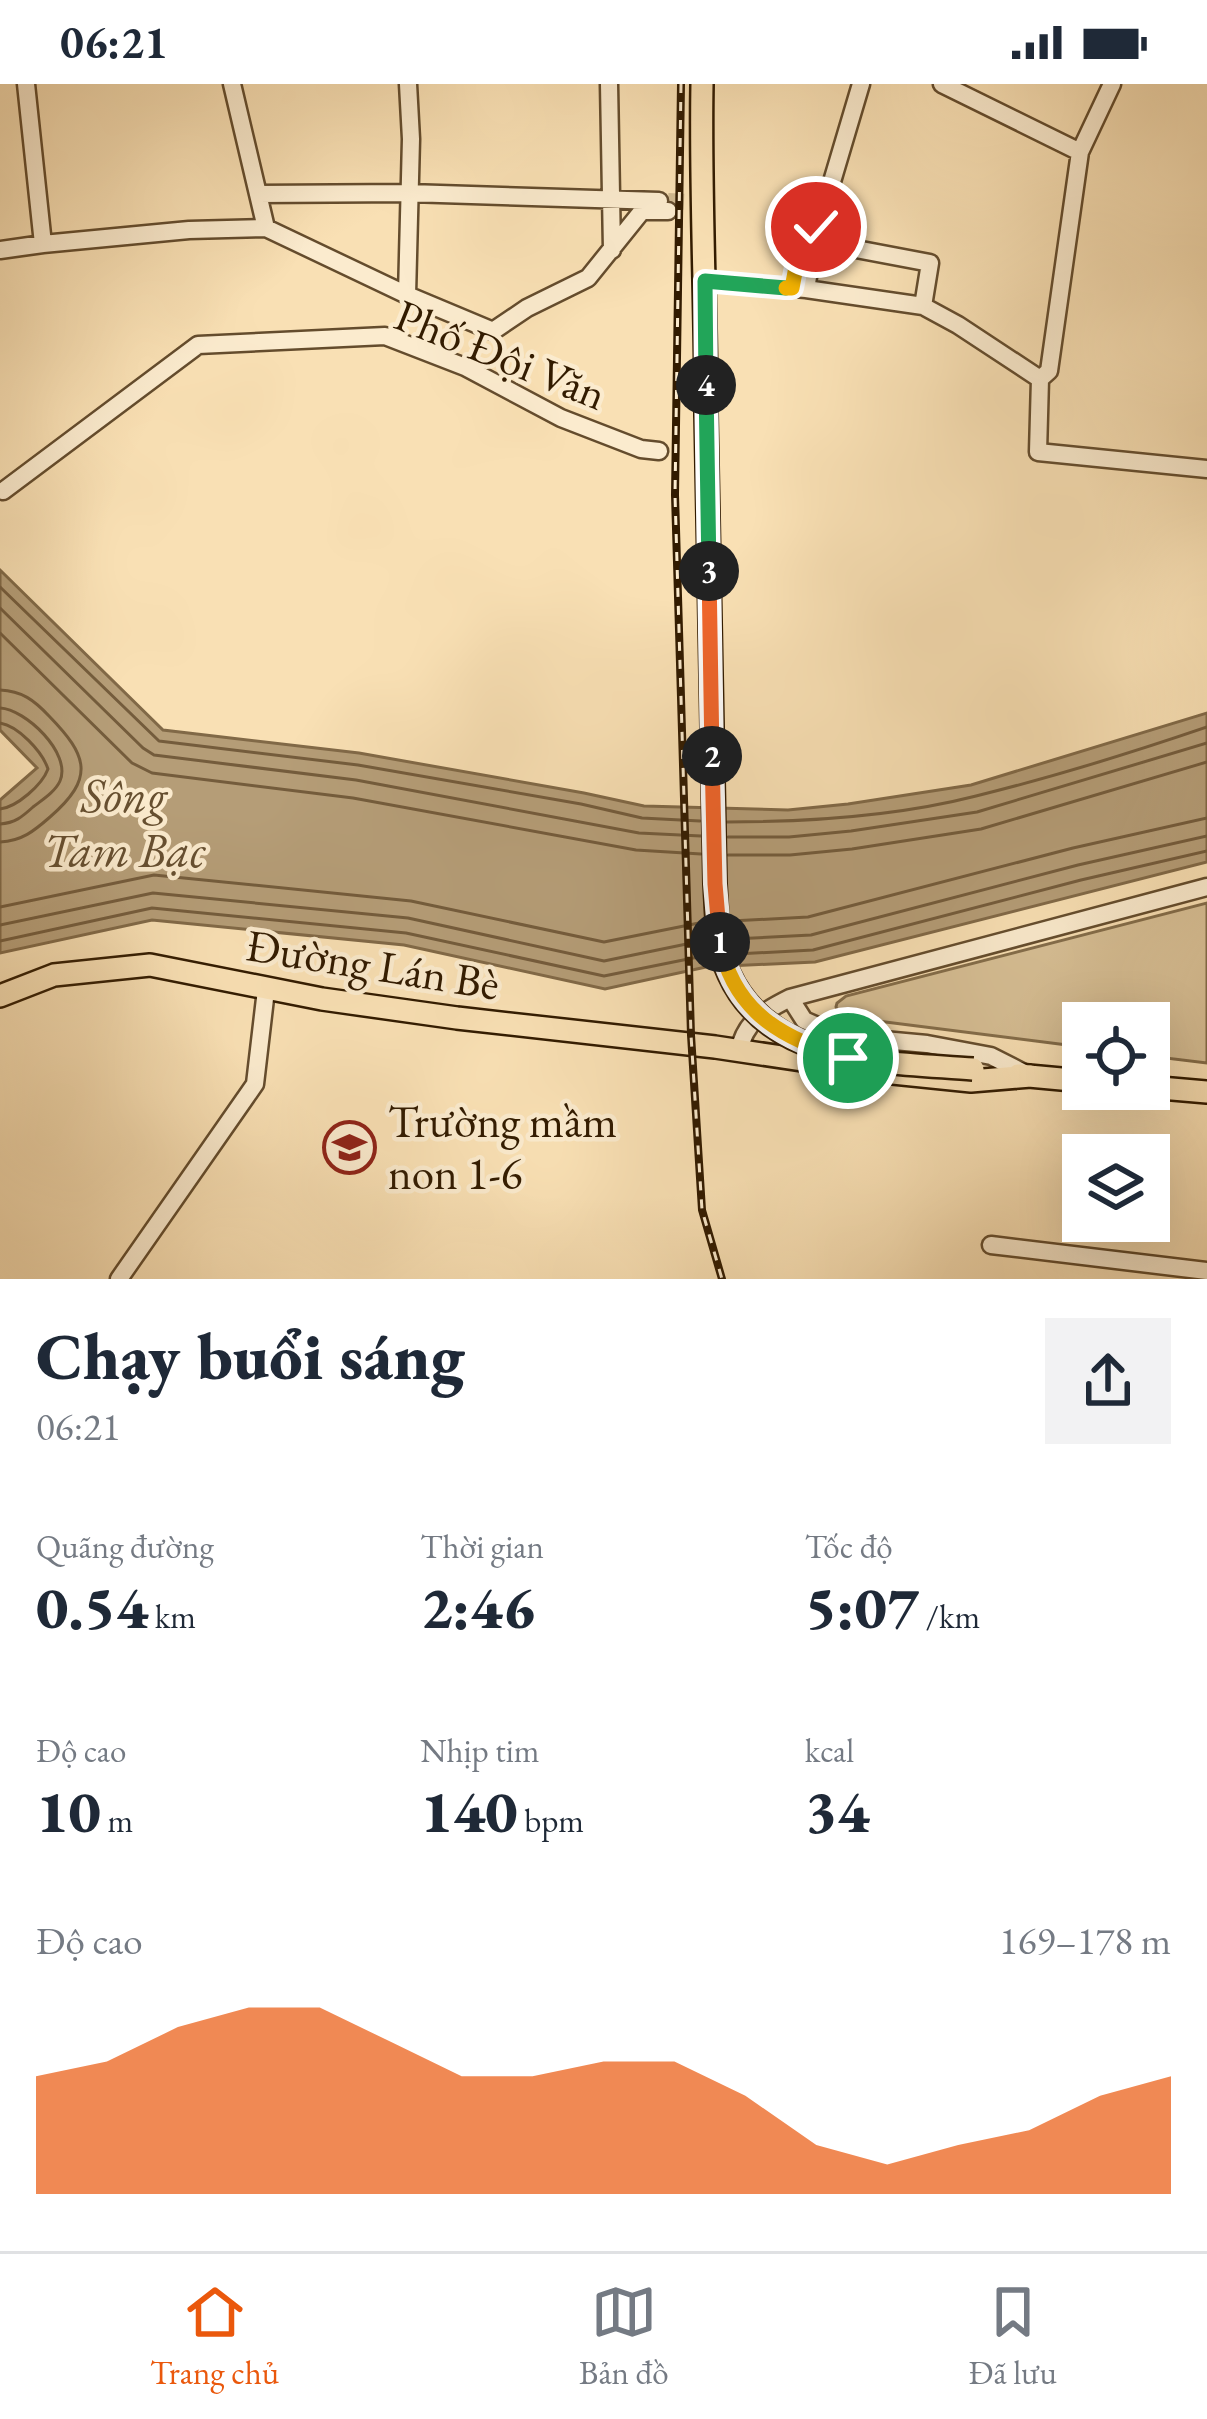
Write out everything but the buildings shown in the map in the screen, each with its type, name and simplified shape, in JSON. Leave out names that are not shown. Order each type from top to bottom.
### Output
[{"type":"main road","points":[[702,84],[685,208],[705,281],[715,884],[720,946],[728,974],[764,1020],[810,1047],[848,1058],[1062,1079]]},
{"type":"main road","name":"Đường Lán Bè","points":[[0,997],[54,975],[150,965],[266,990],[883,1072],[971,1081],[1031,1076]]},
{"type":"main road","points":[[1170,1089],[1207,1092]]},
{"type":"street","points":[[26,84],[43,244]]},
{"type":"street","points":[[232,84],[266,228]]},
{"type":"street","points":[[407,295],[409,84]]},
{"type":"street","points":[[609,84],[613,251]]},
{"type":"street","points":[[799,289],[803,230],[820,222],[861,84]]},
{"type":"street","points":[[942,84],[1079,152]]},
{"type":"street","points":[[1112,84],[1079,152],[1049,371],[1040,380],[1038,452],[1207,469]]},
{"type":"street","points":[[258,194],[611,198],[685,208]]},
{"type":"street","points":[[0,250],[189,230],[266,228],[493,331],[588,278],[642,212],[685,208]]},
{"type":"street","points":[[799,289],[814,241],[930,263],[923,306]]},
{"type":"street","points":[[705,281],[923,306],[1040,380]]},
{"type":"street","name":"Phố Đội Văn","points":[[3,490],[197,345],[385,336],[465,368],[561,418],[641,449],[659,451]]},
{"type":"street","points":[[739,1051],[742,1032],[766,1009],[790,998],[1207,887]]},
{"type":"street","points":[[119,1279],[255,1084],[266,990]]},
{"type":"street","points":[[790,998],[804,1020],[840,1036],[991,1056],[1031,1076]]},
{"type":"street","points":[[991,1245],[1207,1271]]},
{"type":"shaded area","points":[[1207,903],[1207,1063],[1170,1059],[1170,1002],[1062,1002],[1062,1044],[854,1018],[836,1007],[846,996]]},
{"type":"water","name":"Sông Tam Bạc","points":[[0,570],[163,730],[359,753],[644,806],[788,810],[971,785],[1207,713],[1207,862],[815,962],[706,967],[605,989],[404,945],[152,920],[0,953],[0,800],[37,768],[0,730]]},
{"type":"tunnel","points":[[668,201],[687,202]]},
{"type":"railway","points":[[681,84],[675,495],[691,1035],[702,1210],[722,1279]]},
{"type":"place","name":"Trường mầm non 1-6","points":[[349,1147]]},
{"type":"route","points":[[816,227],[806,225],[803,230],[792,288],[705,281],[715,884],[720,946],[728,974],[746,1002],[764,1020],[810,1047],[848,1058]]}]
